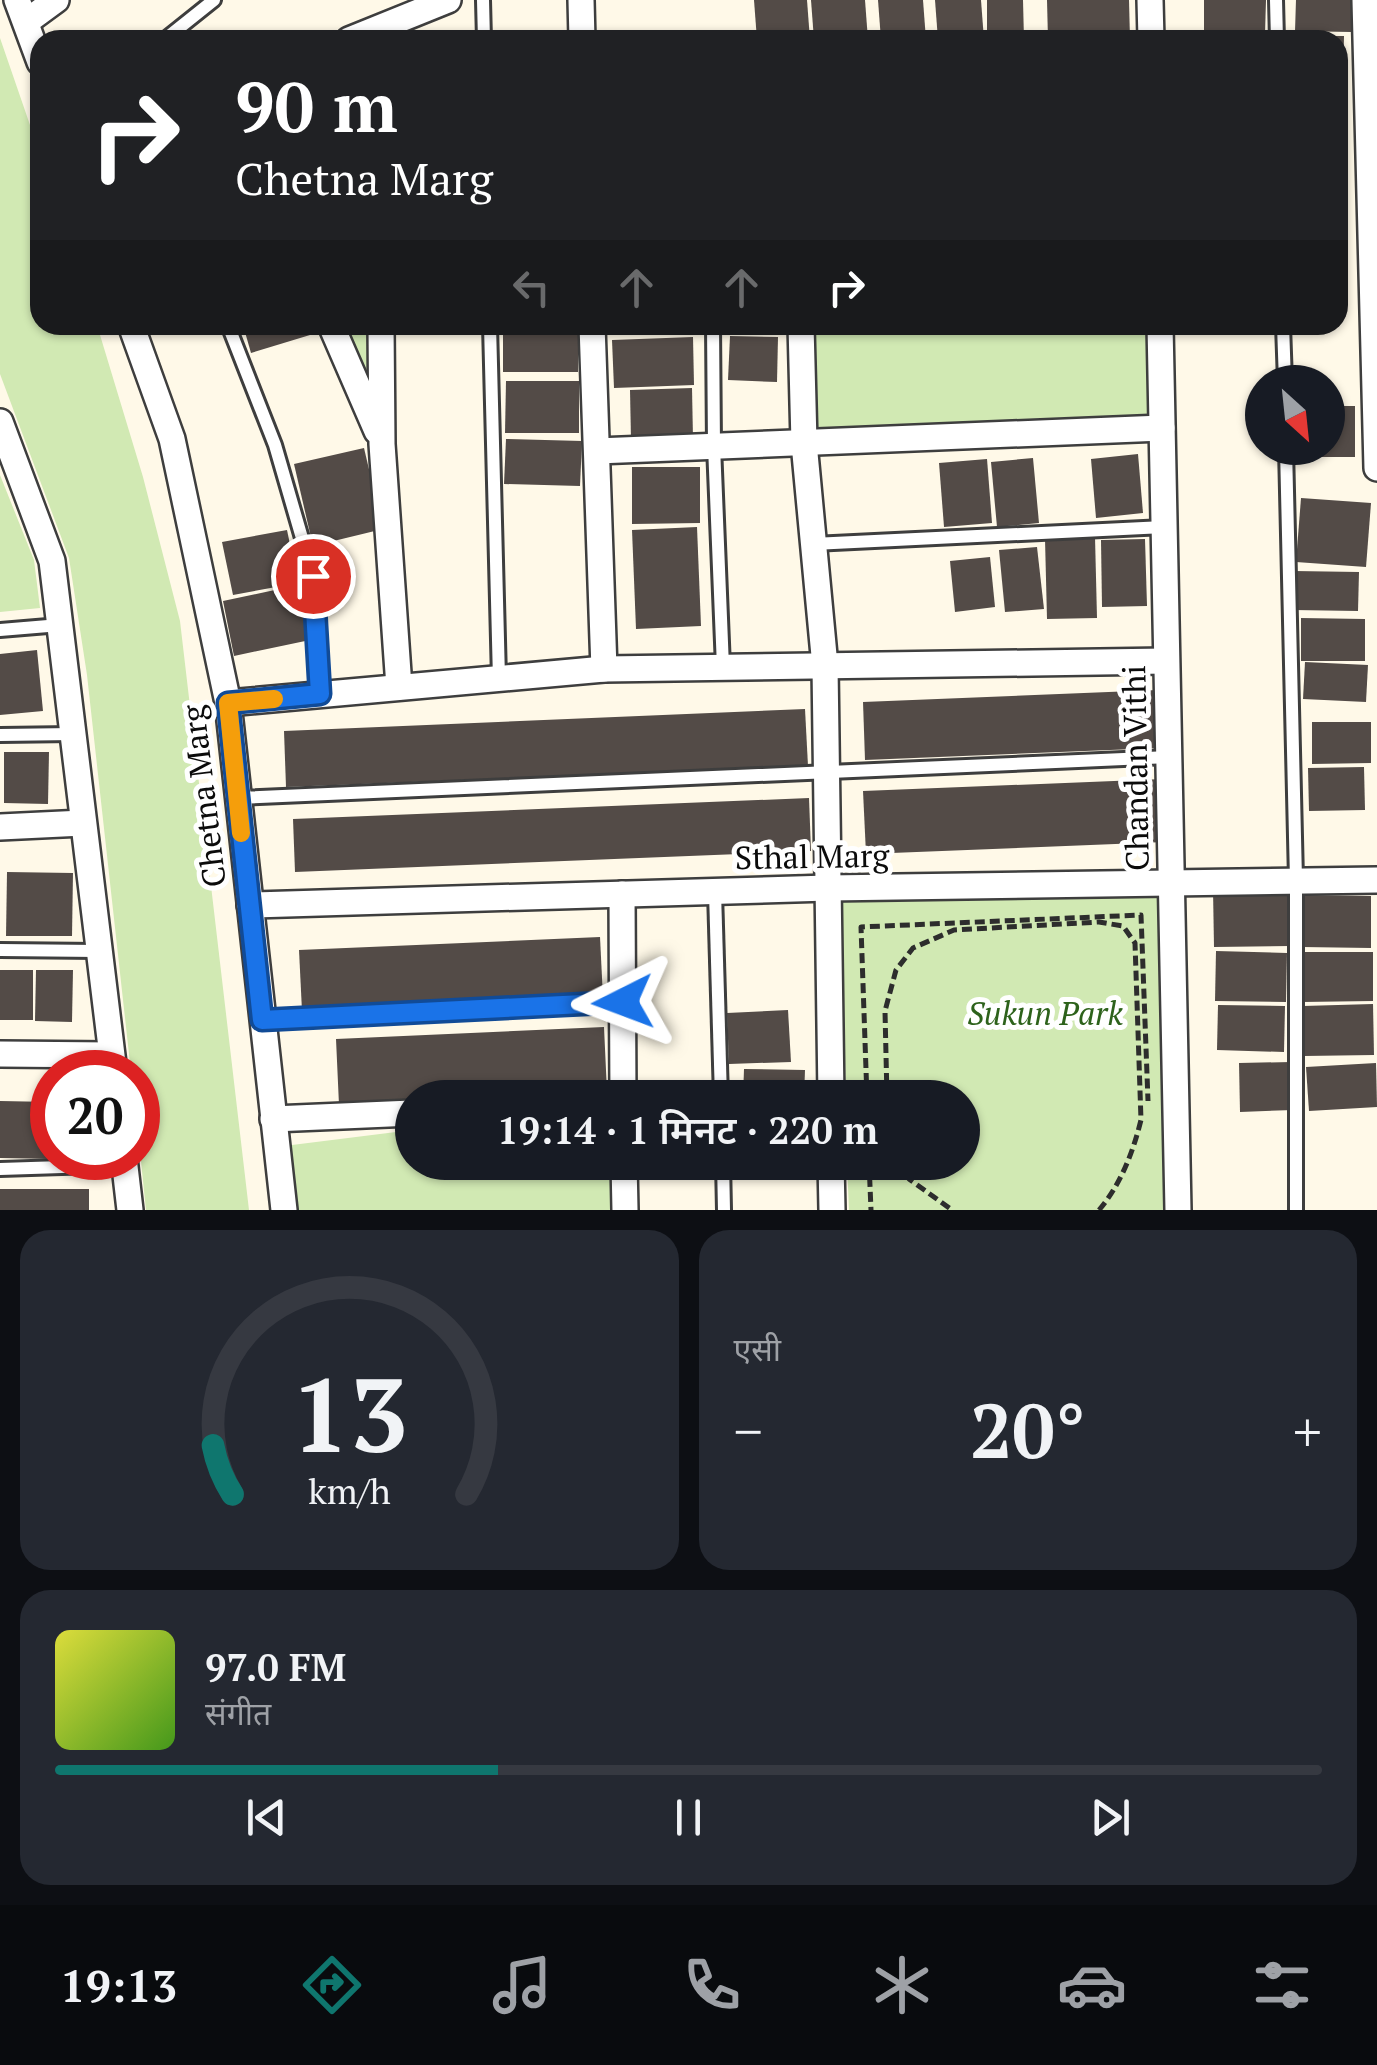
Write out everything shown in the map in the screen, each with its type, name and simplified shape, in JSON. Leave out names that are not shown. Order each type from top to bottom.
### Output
[{"type":"street","points":[[22,11],[56,0]]},
{"type":"street","points":[[384,30],[448,0]]},
{"type":"street","points":[[581,0],[582,30]]},
{"type":"street","points":[[1150,0],[1152,30]]},
{"type":"street","points":[[1365,0],[1377,468]]},
{"type":"street","name":"Chetna Marg","points":[[135,335],[172,439],[228,703],[284,1210]]},
{"type":"street","points":[[335,335],[382,444]]},
{"type":"street","points":[[381,335],[382,444],[399,688]]},
{"type":"street","points":[[592,335],[604,669]]},
{"type":"street","points":[[801,335],[804,443],[825,666],[830,1080]]},
{"type":"street","name":"Chandan Vithi","points":[[1160,335],[1178,1210]]},
{"type":"street","points":[[0,422],[52,561],[110,1050]]},
{"type":"street","points":[[597,451],[1162,428]]},
{"type":"street","points":[[228,703],[604,669],[1166,662]]},
{"type":"street","points":[[0,827],[83,823]]},
{"type":"street","name":"Sthal Marg","points":[[250,905],[828,888],[1377,880]]},
{"type":"street","points":[[622,894],[623,1080]]},
{"type":"street","points":[[0,1054],[30,1057]]},
{"type":"street","points":[[273,1119],[395,1114]]},
{"type":"street","points":[[126,1180],[130,1210]]},
{"type":"street","points":[[624,1180],[625,1210]]},
{"type":"street","points":[[832,1180],[832,1210]]},
{"type":"lane","points":[[176,30],[214,0]]},
{"type":"lane","points":[[482,0],[484,30]]},
{"type":"lane","points":[[1276,0],[1277,30]]},
{"type":"lane","points":[[232,335],[275,445],[313,576],[320,694]]},
{"type":"lane","points":[[490,335],[499,678]]},
{"type":"lane","points":[[713,335],[723,668]]},
{"type":"lane","points":[[1284,335],[1285,365]]},
{"type":"lane","points":[[1286,465],[1296,880],[1296,1210]]},
{"type":"lane","points":[[813,544],[1164,528]]},
{"type":"lane","points":[[0,630],[60,625]]},
{"type":"lane","points":[[0,735],[73,734]]},
{"type":"lane","points":[[237,798],[1169,758]]},
{"type":"lane","points":[[714,892],[720,1080]]},
{"type":"lane","points":[[0,950],[98,951]]},
{"type":"lane","points":[[262,1020],[623,1002]]},
{"type":"lane","points":[[0,1169],[30,1167]]},
{"type":"lane","points":[[723,1180],[724,1210]]},
{"type":"path","points":[[866,1080],[861,927],[1141,916],[1149,1132]]},
{"type":"path","points":[[887,1080],[885,1011],[896,970],[913,948],[954,930],[1098,922],[1123,926],[1135,942],[1141,1120],[1134,1148],[1099,1210]]},
{"type":"path","points":[[870,1180],[871,1210]]},
{"type":"path","points":[[909,1180],[952,1210]]},
{"type":"green space","points":[[0,38],[30,125],[30,335],[100,335],[143,477],[180,621],[249,1210],[146,1210],[143,1180],[160,1180],[160,1050],[129,1050],[87,675],[69,558],[0,374]]},
{"type":"green space","points":[[335,335],[381,335],[382,444]]},
{"type":"green space","points":[[801,335],[1160,335],[1162,428],[804,443]]},
{"type":"green space","points":[[0,475],[34,560],[40,608],[0,612]]},
{"type":"green space","name":"Sukun Park","points":[[1161,892],[1169,1210],[849,1210],[848,1180],[980,1180],[980,1080],[846,1080],[841,902]]},
{"type":"green space","points":[[395,1132],[395,1180],[611,1180],[614,1210],[284,1210],[276,1147]]},
{"type":"building","points":[[754,0],[807,0],[809,30],[756,30]]},
{"type":"building","points":[[811,0],[865,0],[867,30],[813,30]]},
{"type":"building","points":[[878,0],[923,0],[925,30],[880,30]]},
{"type":"building","points":[[935,0],[981,0],[983,30],[937,30]]},
{"type":"building","points":[[987,0],[1023,0],[1024,30],[987,30]]},
{"type":"building","points":[[1047,0],[1129,0],[1130,30],[1048,30]]},
{"type":"building","points":[[1204,0],[1266,0],[1265,30],[1204,30]]},
{"type":"building","points":[[1296,0],[1352,0],[1351,32],[1295,30]]},
{"type":"building","points":[[246,335],[310,335],[251,353]]},
{"type":"building","points":[[503,335],[578,335],[578,372],[503,372]]},
{"type":"building","points":[[730,336],[778,337],[777,382],[728,380]]},
{"type":"building","points":[[693,337],[694,385],[614,388],[612,340]]},
{"type":"building","points":[[506,381],[579,381],[579,433],[505,433]]},
{"type":"building","points":[[692,388],[693,439],[631,440],[630,390]]},
{"type":"building","points":[[1345,406],[1355,406],[1355,457],[1345,457]]},
{"type":"building","points":[[506,439],[582,441],[580,486],[504,484]]},
{"type":"building","points":[[364,448],[383,529],[313,546],[294,464]]},
{"type":"building","points":[[1138,454],[1143,513],[1096,518],[1091,459]]},
{"type":"building","points":[[1033,458],[1039,523],[997,527],[991,462]]},
{"type":"building","points":[[987,459],[992,523],[944,527],[939,463]]},
{"type":"building","points":[[632,467],[700,467],[700,523],[632,524]]},
{"type":"building","points":[[1301,498],[1371,503],[1366,567],[1296,562]]},
{"type":"building","points":[[697,527],[701,626],[636,629],[632,530]]},
{"type":"building","points":[[287,530],[298,583],[233,595],[222,542]]},
{"type":"building","points":[[1095,537],[1097,618],[1047,619],[1045,539]]},
{"type":"building","points":[[1145,539],[1147,606],[1102,607],[1101,540]]},
{"type":"building","points":[[1037,547],[1044,609],[1005,612],[999,550]]},
{"type":"building","points":[[990,557],[995,607],[955,612],[950,561]]},
{"type":"building","points":[[1294,571],[1359,572],[1358,611],[1293,610]]},
{"type":"building","points":[[298,585],[310,640],[234,656],[223,601]]},
{"type":"building","points":[[1301,618],[1365,619],[1365,661],[1301,661]]},
{"type":"building","points":[[37,650],[43,711],[0,715],[0,654]]},
{"type":"building","points":[[1305,662],[1368,665],[1366,702],[1303,699]]},
{"type":"building","points":[[1158,690],[1160,748],[865,760],[863,702]]},
{"type":"building","points":[[805,709],[808,766],[286,787],[284,731]]},
{"type":"building","points":[[1312,722],[1371,722],[1371,763],[1312,764]]},
{"type":"building","points":[[4,752],[49,752],[48,804],[4,803]]},
{"type":"building","points":[[1364,767],[1365,810],[1309,811],[1308,768]]},
{"type":"building","points":[[1163,779],[1165,842],[866,854],[863,791]]},
{"type":"building","points":[[809,798],[811,851],[295,872],[293,819]]},
{"type":"building","points":[[7,872],[73,873],[72,936],[6,936]]},
{"type":"building","points":[[1289,888],[1290,946],[1214,947],[1213,889]]},
{"type":"building","points":[[1303,895],[1371,896],[1371,948],[1302,947]]},
{"type":"building","points":[[600,937],[603,998],[302,1011],[299,950]]},
{"type":"building","points":[[1216,951],[1287,953],[1286,1002],[1215,1001]]},
{"type":"building","points":[[1302,952],[1373,952],[1373,1001],[1302,1002]]},
{"type":"building","points":[[0,970],[33,970],[33,1020],[0,1020]]},
{"type":"building","points":[[36,970],[73,970],[72,1022],[35,1021]]},
{"type":"building","points":[[1373,1004],[1374,1055],[1304,1056],[1303,1006]]},
{"type":"building","points":[[1218,1005],[1285,1006],[1284,1052],[1217,1050]]},
{"type":"building","points":[[788,1010],[791,1062],[729,1064],[727,1013]]},
{"type":"building","points":[[604,1027],[606,1080],[395,1080],[395,1102],[339,1105],[336,1039]]},
{"type":"building","points":[[1291,1062],[1293,1110],[1240,1112],[1239,1063]]},
{"type":"building","points":[[1376,1063],[1377,1107],[1309,1111],[1306,1067]]},
{"type":"building","points":[[744,1069],[805,1070],[805,1080],[744,1080]]},
{"type":"building","points":[[0,1101],[30,1102],[30,1159],[0,1158]]},
{"type":"building","points":[[0,1189],[89,1189],[89,1210],[0,1210]]},
{"type":"slow traffic","points":[[241,833],[228,703],[274,699]]},
{"type":"route","points":[[313,576],[320,694],[228,703],[262,1020],[623,1002]]}]
